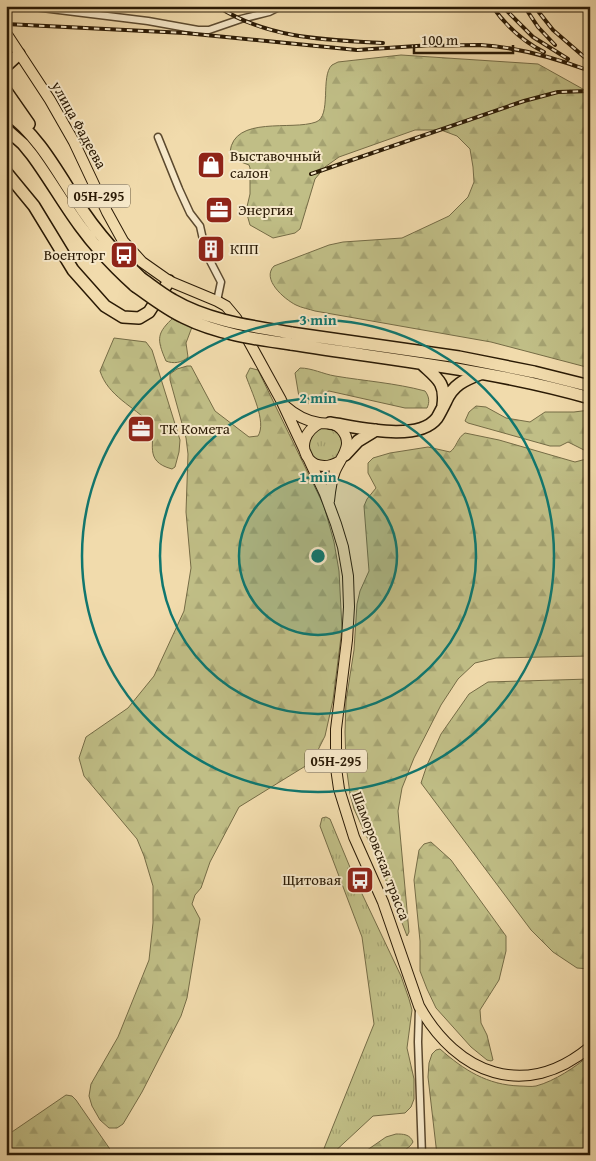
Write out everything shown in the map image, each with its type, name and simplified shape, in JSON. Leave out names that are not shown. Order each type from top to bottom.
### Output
[{"type":"highway","points":[[7,67],[19,54]]},
{"type":"highway","points":[[6,91],[28,124],[31,136]]},
{"type":"highway","points":[[6,112],[17,119],[31,136],[59,173],[107,244],[138,282]]},
{"type":"highway","points":[[6,129],[32,155],[80,227],[116,269],[205,315],[291,339],[423,365],[531,382],[590,398]]},
{"type":"highway","points":[[6,172],[34,206],[73,270],[105,306],[123,316],[134,318],[146,315],[169,281]]},
{"type":"highway","points":[[291,339],[459,357],[534,372],[590,386]]},
{"type":"highway","points":[[423,365],[441,383],[444,396],[443,406]]},
{"type":"highway","points":[[325,423],[376,430],[412,432],[423,429],[434,422],[456,385],[466,379],[482,374]]},
{"type":"highway","name":"05Н-295","points":[[342,458],[358,441],[376,430]]},
{"type":"main road","name":"улица Фадеева","points":[[6,33],[50,100],[74,142],[123,241],[142,262],[169,281],[217,301]]},
{"type":"main road","name":"Шаморовская трасса","points":[[217,301],[226,306],[244,330],[281,400],[329,505],[343,547],[348,576],[349,600],[347,640],[336,729],[336,768],[339,789],[354,837],[383,902],[419,1006],[437,1033],[456,1053],[488,1071],[519,1076],[551,1070],[570,1062],[590,1048]]},
{"type":"main road","name":"05Н-295","points":[[281,400],[285,407],[297,415],[336,426],[345,435],[347,442],[332,480],[329,505]]},
{"type":"main road","points":[[325,423],[311,428],[305,436],[303,445],[306,455],[317,466],[325,467],[333,466],[342,458]]},
{"type":"street","points":[[26,6],[148,21],[198,30],[218,28],[241,19],[269,12],[281,6]]},
{"type":"street","points":[[158,137],[178,189],[190,213],[200,226],[206,253],[221,282],[217,301]]},
{"type":"street","points":[[419,1006],[418,1042],[422,1155]]},
{"type":"green space","points":[[401,55],[538,64],[590,93],[590,368],[491,342],[315,311],[291,302],[280,293],[272,282],[270,277],[274,266],[329,245],[343,242],[402,238],[449,216],[468,197],[474,182],[470,149],[457,136],[441,130],[415,130],[339,157],[325,167],[315,179],[300,229],[295,233],[273,238],[250,225],[246,211],[250,194],[250,168],[249,165],[241,162],[230,152],[234,140],[242,133],[266,126],[316,122],[324,112],[327,78],[332,65],[338,62]]},
{"type":"green space","points":[[174,317],[192,327],[186,343],[188,357],[183,361],[174,363],[166,361],[161,347],[160,336],[164,327]]},
{"type":"green space","points":[[114,338],[146,342],[152,350],[180,440],[175,467],[172,469],[163,466],[154,456],[151,424],[115,394],[104,380],[100,371]]},
{"type":"green space","points":[[191,366],[215,411],[249,437],[258,436],[261,423],[246,376],[250,368],[258,370],[324,506],[334,542],[339,571],[342,629],[333,700],[325,736],[312,762],[239,807],[210,862],[201,888],[195,895],[192,904],[200,919],[187,998],[181,1016],[142,1092],[123,1124],[117,1128],[109,1128],[100,1120],[92,1106],[89,1096],[91,1084],[118,1037],[149,960],[153,923],[153,886],[137,839],[84,776],[79,758],[86,737],[128,708],[154,676],[184,611],[191,568],[186,512],[188,454],[186,438],[170,374],[177,369]]},
{"type":"green space","points":[[300,368],[335,376],[425,391],[429,399],[428,406],[427,408],[405,408],[329,391],[312,402],[305,404],[299,397],[295,373]]},
{"type":"green space","points":[[476,406],[486,407],[506,418],[530,422],[545,412],[590,410],[590,448],[584,450],[568,442],[560,446],[550,446],[468,423],[465,421],[469,412]]},
{"type":"green space","points":[[325,428],[337,433],[342,445],[337,457],[325,462],[313,457],[308,445],[313,433]]},
{"type":"green space","points":[[465,433],[499,440],[575,462],[590,458],[590,656],[496,658],[475,663],[458,679],[441,705],[414,758],[402,788],[398,811],[409,932],[407,936],[382,870],[354,809],[346,765],[346,701],[354,650],[357,604],[360,591],[369,571],[364,506],[376,488],[368,473],[368,463],[373,458],[390,453],[428,447],[450,452]]},
{"type":"green space","points":[[590,679],[590,969],[577,968],[553,952],[531,930],[421,783],[441,734],[469,694],[488,682]]},
{"type":"green space","points":[[322,818],[330,819],[354,877],[401,976],[409,999],[412,1010],[407,1048],[414,1079],[414,1099],[411,1107],[405,1113],[373,1116],[331,1155],[324,1155],[323,1151],[374,1024],[362,937],[320,826]]},
{"type":"green space","points":[[431,842],[451,860],[506,936],[506,951],[499,980],[480,1010],[481,1023],[487,1035],[493,1060],[491,1061],[471,1047],[436,1008],[420,971],[420,941],[414,880],[419,850],[424,844]]},
{"type":"green space","points":[[440,1049],[458,1064],[477,1075],[497,1083],[528,1086],[543,1084],[557,1077],[590,1055],[590,1155],[437,1155],[428,1077],[432,1054]]},
{"type":"green space","points":[[66,1095],[72,1096],[76,1100],[114,1155],[6,1155],[6,1136]]},
{"type":"green space","points":[[404,1134],[412,1139],[413,1142],[403,1151],[396,1153],[360,1155],[386,1137]]},
{"type":"railway","points":[[217,6],[236,17],[256,25],[297,36],[383,43]]},
{"type":"railway","points":[[492,6],[515,32],[544,52]]},
{"type":"railway","points":[[502,6],[533,37],[568,59]]},
{"type":"railway","points":[[524,6],[538,27],[555,45]]},
{"type":"railway","points":[[534,6],[553,30],[590,62]]},
{"type":"railway","points":[[6,24],[185,33],[357,50],[432,45]]},
{"type":"railway","points":[[426,45],[480,45],[508,48],[550,58],[590,71]]},
{"type":"railway","points":[[311,174],[524,101],[558,92],[590,91]]},
{"type":"place","name":"Выставочный салон","points":[[211,165]]},
{"type":"place","name":"Энергия","points":[[219,210]]},
{"type":"place","name":"КПП","points":[[211,249]]},
{"type":"place","name":"Военторг","points":[[124,255]]},
{"type":"place","name":"ТК Комета","points":[[141,429]]},
{"type":"place","name":"Щитовая","points":[[360,880]]}]
